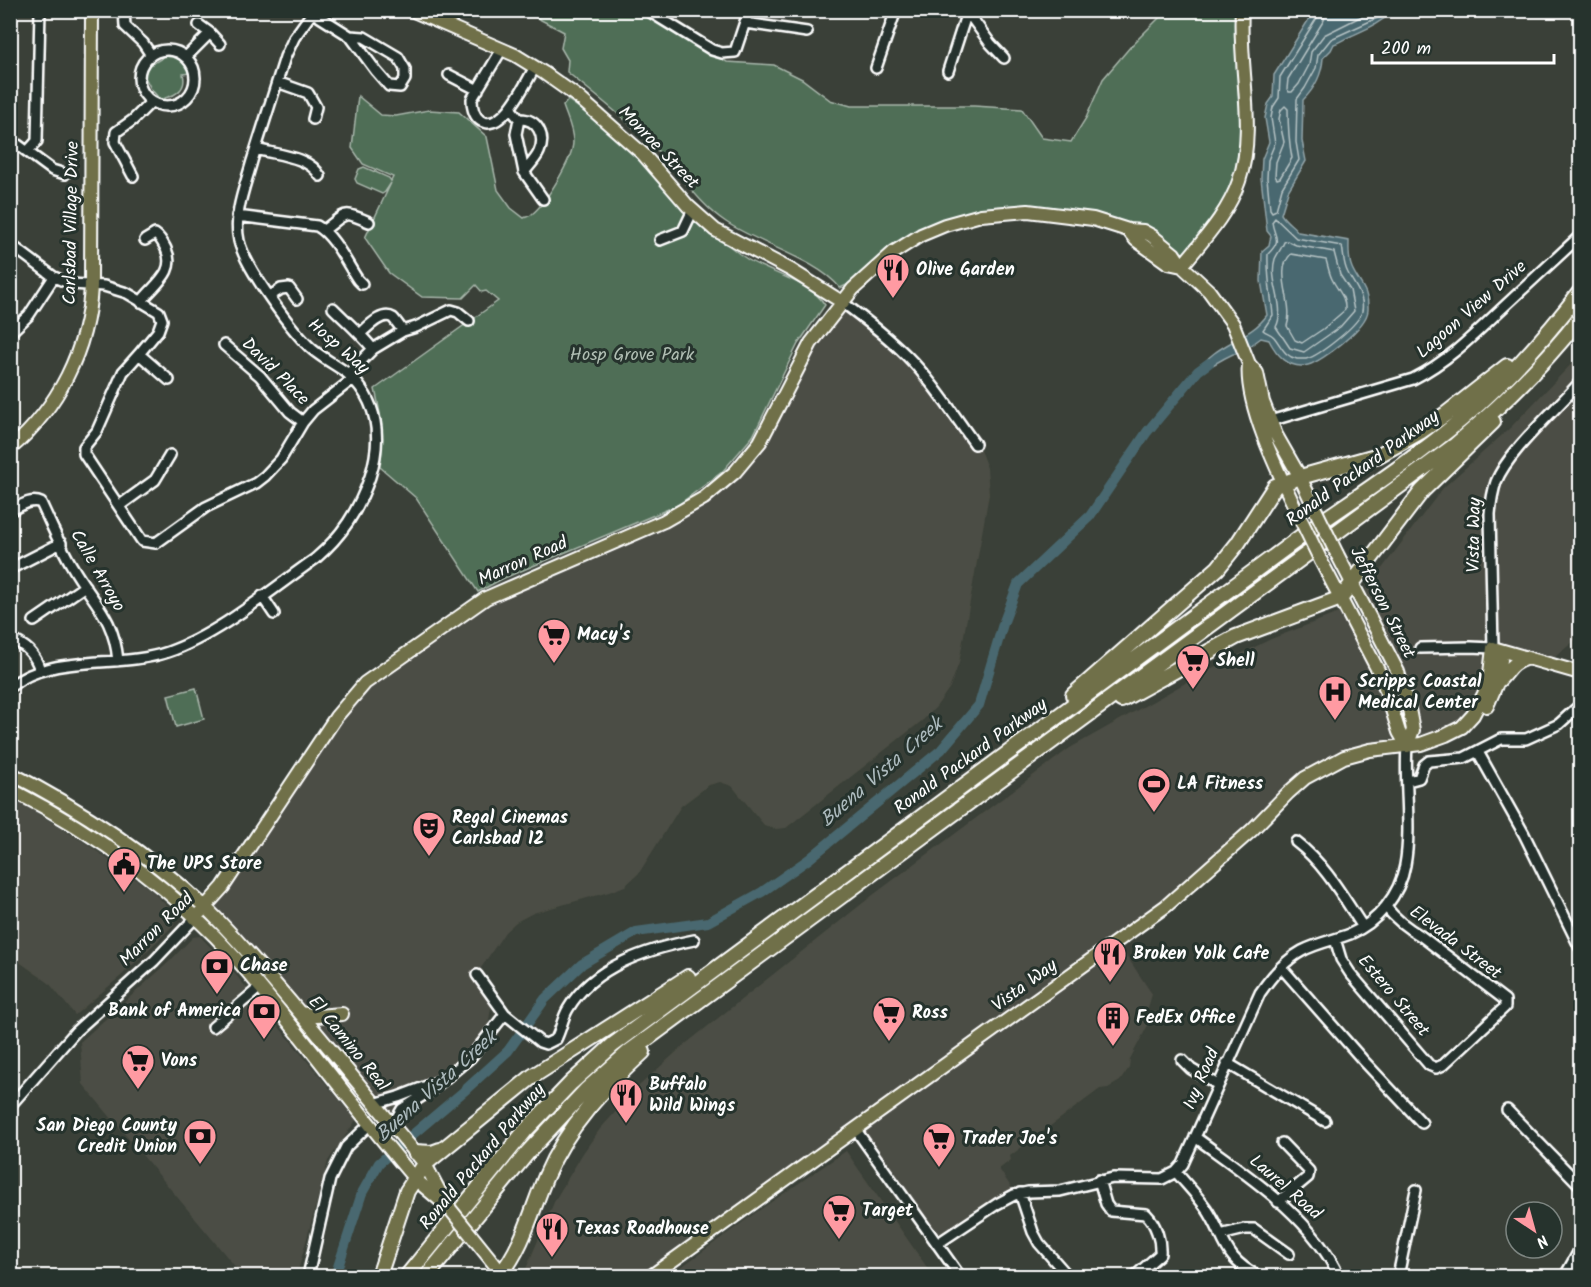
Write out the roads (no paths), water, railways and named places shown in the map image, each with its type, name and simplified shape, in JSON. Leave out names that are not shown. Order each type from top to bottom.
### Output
[{"type":"highway","name":"Ronald Packard Parkway","points":[[407,1276],[513,1144],[571,1083],[627,1033],[1318,524],[1422,450],[1503,381],[1560,319],[1581,292]]},
{"type":"highway","name":"Ronald Packard Parkway","points":[[427,1276],[528,1152],[586,1090],[629,1052],[1454,446],[1544,363],[1581,318]]},
{"type":"highway","points":[[994,763],[1204,582],[1238,543],[1275,486],[1379,455],[1420,432],[1483,385],[1560,319]]},
{"type":"highway","points":[[1018,765],[1136,690],[1236,636],[1341,598],[1422,491],[1484,433],[1544,363]]},
{"type":"highway","points":[[379,1276],[407,1191],[425,1164],[542,1070],[686,979],[750,942]]},
{"type":"highway","points":[[502,1276],[517,1249],[553,1160],[582,1115],[622,1072],[719,986]]},
{"type":"highway","points":[[415,1152],[432,1153],[442,1149]]},
{"type":"main road","name":"Carlsbad Village Drive","points":[[10,449],[39,420],[66,378],[76,358],[87,322],[91,286],[92,10]]},
{"type":"main road","name":"Monroe Street","points":[[411,10],[502,49],[535,67],[578,97],[643,154],[693,210],[715,230],[791,270],[842,302]]},
{"type":"main road","points":[[1182,266],[1212,229],[1226,207],[1238,183],[1244,162],[1246,137],[1242,10]]},
{"type":"main road","name":"Marron Road","points":[[195,918],[223,887],[336,717],[365,683],[486,598],[664,521],[704,498],[735,472],[760,442],[811,343],[842,302],[863,278],[894,252],[929,231],[945,225],[981,215],[1013,211],[1069,215],[1093,219],[1128,230],[1143,231],[1174,254],[1182,266]]},
{"type":"main road","name":"Jefferson Street","points":[[1182,266],[1216,299],[1233,324],[1249,364],[1257,374],[1270,421],[1398,672],[1413,730],[1407,746]]},
{"type":"main road","name":"Jefferson Street","points":[[1249,364],[1248,376],[1256,411],[1271,456],[1382,678],[1399,732],[1407,746]]},
{"type":"main road","points":[[1493,648],[1581,673]]},
{"type":"main road","name":"Vista Way","points":[[1421,744],[1432,747],[1444,744],[1473,728],[1489,703],[1497,683],[1501,660],[1493,648]]},
{"type":"main road","name":"Vista Way","points":[[651,1276],[1166,906],[1252,830],[1305,778],[1344,757],[1370,750],[1421,744],[1446,735],[1468,721],[1484,694],[1493,648]]},
{"type":"main road","points":[[1497,683],[1509,667],[1527,658]]},
{"type":"main road","name":"El Camino Real","points":[[10,773],[39,787],[122,838],[155,863],[205,907],[243,945],[425,1164],[446,1204]]},
{"type":"main road","name":"El Camino Real","points":[[10,789],[114,850],[195,918],[238,961],[415,1179],[446,1204]]},
{"type":"main road","points":[[300,1013],[317,1016],[342,1014]]},
{"type":"main road","points":[[446,1204],[502,1276]]},
{"type":"street","points":[[28,151],[37,141],[40,10]]},
{"type":"street","points":[[124,10],[125,26],[143,43],[151,55]]},
{"type":"street","points":[[647,10],[712,50],[722,53],[735,52],[749,10]]},
{"type":"street","points":[[876,68],[896,10]]},
{"type":"street","points":[[313,11],[350,36],[389,86],[400,87],[405,79],[405,69],[398,57],[364,37],[350,36]]},
{"type":"street","name":"Hosp Way","points":[[10,687],[40,670],[118,662],[172,651],[218,626],[330,547],[349,524],[362,499],[376,458],[378,432],[374,411],[364,392],[350,377],[299,337],[270,296],[239,240],[237,216],[285,57],[294,38],[313,11]]},
{"type":"street","points":[[967,11],[1004,58]]},
{"type":"street","points":[[948,71],[967,11]]},
{"type":"street","points":[[745,23],[807,32]]},
{"type":"street","points":[[199,25],[220,44]]},
{"type":"street","points":[[186,57],[210,33]]},
{"type":"street","points":[[502,49],[472,99],[475,115],[482,121],[494,123],[503,117],[535,67]]},
{"type":"street","points":[[170,50],[186,57],[193,67],[195,77],[194,87],[188,97],[180,104],[172,106],[151,102],[140,89],[138,78],[142,65],[157,51],[170,50]]},
{"type":"street","points":[[448,75],[478,90]]},
{"type":"street","points":[[277,82],[308,93],[315,106],[313,119]]},
{"type":"street","points":[[133,176],[115,142],[116,132],[133,120],[151,102]]},
{"type":"street","points":[[510,108],[519,118],[535,123],[542,134],[539,153],[524,172]]},
{"type":"street","points":[[519,118],[516,134],[524,172],[543,199]]},
{"type":"street","points":[[10,139],[52,170],[65,174]]},
{"type":"street","points":[[256,149],[305,162],[320,176]]},
{"type":"street","points":[[660,240],[683,231],[693,210]]},
{"type":"street","points":[[324,230],[350,214],[369,222]]},
{"type":"street","points":[[237,216],[317,226],[324,230],[362,284]]},
{"type":"street","points":[[141,302],[167,273],[170,259],[160,238],[155,234],[145,240]]},
{"type":"street","name":"Lagoon View Drive","points":[[1270,421],[1413,379],[1428,372],[1466,343],[1581,236]]},
{"type":"street","points":[[10,244],[54,277],[71,284],[104,286],[127,293],[159,312],[162,320],[158,331],[123,372],[97,431],[84,447],[84,454],[142,541],[156,543],[206,507],[265,477],[281,459],[303,422],[318,405],[350,377],[373,349],[403,331],[451,310],[458,312],[469,321]]},
{"type":"street","points":[[10,333],[29,315],[54,277]]},
{"type":"street","points":[[270,296],[281,288],[289,288],[297,299]]},
{"type":"street","points":[[842,302],[881,332],[926,376],[975,444]]},
{"type":"street","points":[[333,308],[353,329],[361,333],[373,349]]},
{"type":"street","points":[[361,333],[376,320],[385,316],[393,318],[403,331]]},
{"type":"street","name":"David Place","points":[[224,345],[260,376],[290,412],[303,422]]},
{"type":"street","points":[[139,354],[170,380]]},
{"type":"street","name":"Vista Way","points":[[1493,648],[1491,497],[1505,465],[1581,381]]},
{"type":"street","points":[[119,506],[155,480],[170,455]]},
{"type":"street","name":"Calle Arroyo","points":[[10,511],[30,501],[41,503],[85,586],[104,613],[116,642],[118,662]]},
{"type":"street","points":[[10,569],[61,543]]},
{"type":"street","points":[[34,621],[85,586]]},
{"type":"street","points":[[262,596],[274,614]]},
{"type":"street","points":[[12,642],[27,647],[37,661],[40,670]]},
{"type":"street","points":[[1420,648],[1493,648]]},
{"type":"street","points":[[1408,781],[1419,778],[1424,765],[1429,761],[1459,759],[1478,752],[1501,738],[1526,739],[1549,730],[1581,705]]},
{"type":"street","name":"Ivy Road","points":[[1176,1172],[1183,1164],[1260,993],[1281,967],[1306,949],[1363,927],[1386,907],[1397,889],[1406,866],[1407,746]]},
{"type":"street","points":[[1478,752],[1524,834],[1581,948]]},
{"type":"street","points":[[1296,842],[1329,875],[1363,927]]},
{"type":"street","name":"Elevada Street","points":[[1386,907],[1395,918],[1506,1003],[1505,1007],[1443,1065],[1436,1068]]},
{"type":"street","name":"Marron Road","points":[[10,1106],[76,1031],[154,961],[195,918]]},
{"type":"street","name":"Estero Street","points":[[1335,939],[1341,959],[1350,973],[1429,1065],[1436,1068]]},
{"type":"street","points":[[477,975],[505,1014],[532,1036],[546,1044],[556,1039],[569,1007],[583,990],[620,963],[640,954],[694,940]]},
{"type":"street","points":[[1281,967],[1422,1123]]},
{"type":"street","points":[[213,1027],[260,988]]},
{"type":"street","points":[[395,1129],[402,1109],[430,1091],[471,1057],[505,1014]]},
{"type":"street","points":[[1182,1060],[1191,1069],[1218,1085]]},
{"type":"street","points":[[1227,1063],[1326,1121]]},
{"type":"street","points":[[374,1104],[440,1081]]},
{"type":"street","points":[[1507,1110],[1581,1185]]},
{"type":"street","points":[[308,1276],[330,1179],[346,1147],[369,1125]]},
{"type":"street","points":[[856,1130],[960,1276]]},
{"type":"street","name":"Laurel Road","points":[[1195,1137],[1262,1187],[1314,1236],[1339,1276]]},
{"type":"street","points":[[1278,1202],[1308,1177],[1309,1171],[1282,1143]]},
{"type":"street","points":[[937,1244],[997,1204],[1020,1193],[1060,1191],[1113,1178],[1162,1179],[1176,1172],[1207,1209],[1230,1255],[1245,1270],[1259,1276]]},
{"type":"street","points":[[1099,1180],[1106,1204],[1111,1211],[1146,1214],[1152,1221],[1160,1244],[1160,1254],[1135,1276]]},
{"type":"street","points":[[1398,1276],[1416,1190]]},
{"type":"street","points":[[1020,1193],[1033,1233],[1068,1276]]},
{"type":"street","points":[[1220,1235],[1254,1229],[1289,1254]]},
{"type":"street","points":[[1565,1276],[1581,1249]]},
{"type":"water","points":[[1314,11],[1393,11],[1374,25],[1334,44],[1323,58],[1317,81],[1303,100],[1302,141],[1306,161],[1288,191],[1281,214],[1298,232],[1349,241],[1351,265],[1367,297],[1366,317],[1353,334],[1324,357],[1308,365],[1289,363],[1275,351],[1269,340],[1261,338],[1239,354],[1233,354],[1198,371],[1213,354],[1251,330],[1267,315],[1261,281],[1262,251],[1269,245],[1271,236],[1267,231],[1261,178],[1262,159],[1269,142],[1265,118],[1268,104],[1273,97],[1274,75]]},
{"type":"waterway","name":"Buena Vista Creek","points":[[335,1276],[362,1193],[379,1163],[508,1051],[545,999],[582,964],[636,932],[708,922],[762,892],[809,859],[941,750],[979,705],[1003,624],[1018,584],[1090,516],[1147,432],[1198,371],[1209,363]]},
{"type":"place","name":"Olive Garden","points":[[893,299]]},
{"type":"place","name":"Macy's","points":[[554,664]]},
{"type":"place","name":"Shell","points":[[1193,690]]},
{"type":"place","name":"Scripps Coastal Medical Center","points":[[1335,721]]},
{"type":"place","name":"LA Fitness","points":[[1154,813]]},
{"type":"place","name":"Regal Cinemas Carlsbad 12","points":[[429,857]]},
{"type":"place","name":"The UPS Store","points":[[124,893]]},
{"type":"place","name":"Broken Yolk Cafe","points":[[1110,983]]},
{"type":"place","name":"Chase","points":[[217,995]]},
{"type":"place","name":"Bank of America","points":[[264,1040]]},
{"type":"place","name":"Ross","points":[[889,1042]]},
{"type":"place","name":"FedEx Office","points":[[1113,1047]]},
{"type":"place","name":"Vons","points":[[138,1090]]},
{"type":"place","name":"Buffalo Wild Wings","points":[[626,1124]]},
{"type":"place","name":"San Diego County Credit Union","points":[[200,1165]]},
{"type":"place","name":"Trader Joe's","points":[[939,1168]]},
{"type":"place","name":"Target","points":[[839,1240]]},
{"type":"place","name":"Texas Roadhouse","points":[[552,1258]]},
{"type":"park label","name":"Hosp Grove Park","points":[[632,355]]}]
